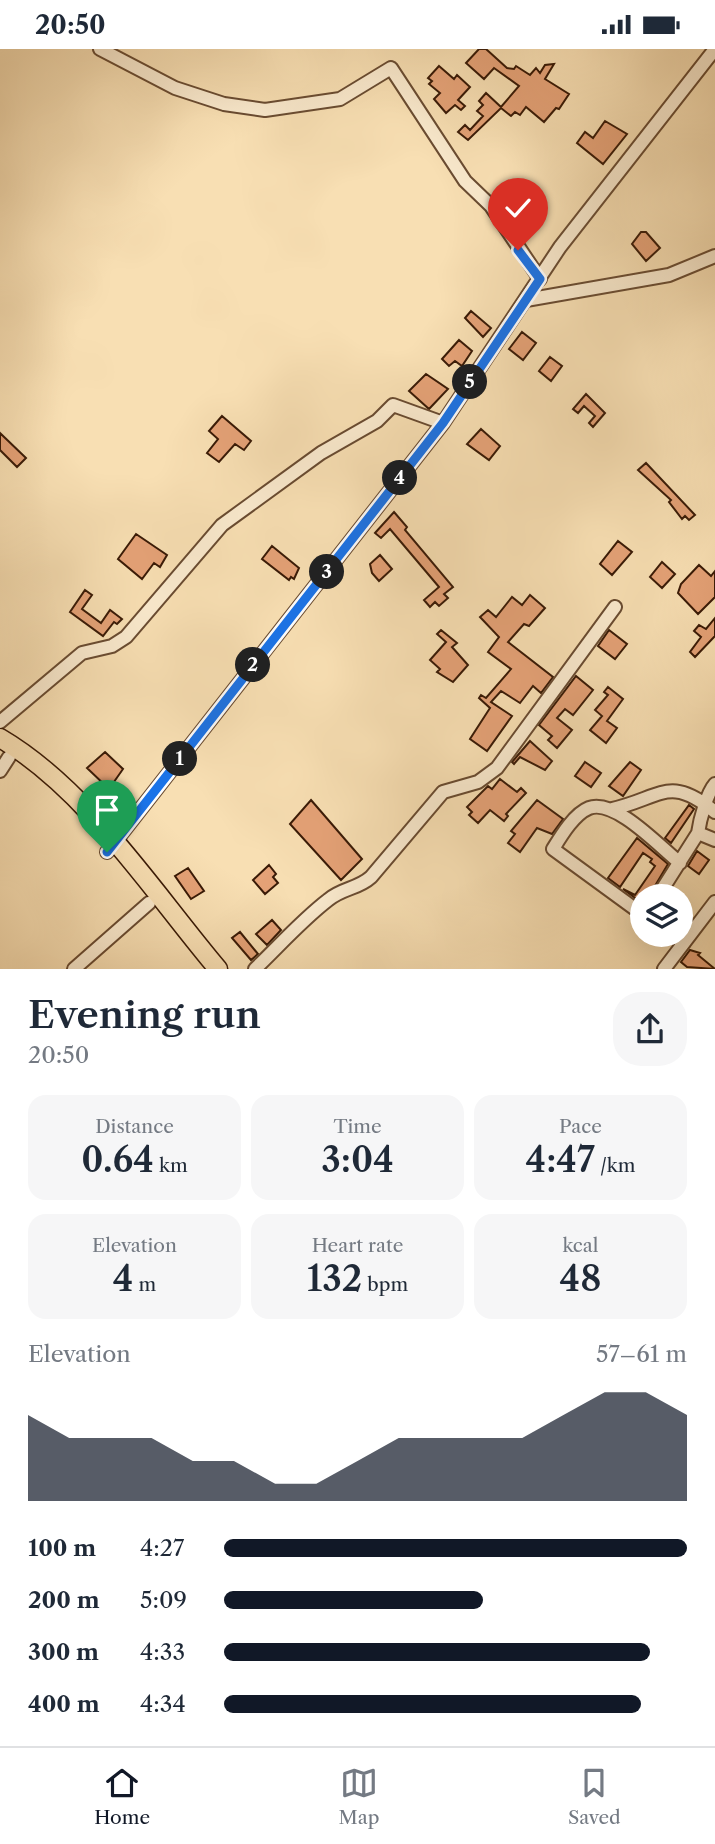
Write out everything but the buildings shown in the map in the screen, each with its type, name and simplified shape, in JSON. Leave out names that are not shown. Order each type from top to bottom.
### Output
[{"type":"highway","points":[[0,738],[46,768],[111,848],[218,969]]},
{"type":"highway","points":[[3,760],[50,789],[111,848],[149,903],[204,969]]},
{"type":"street","points":[[100,49],[175,88],[224,104],[265,110],[340,99],[391,68],[465,181],[491,206],[540,279]]},
{"type":"street","points":[[111,848],[443,423],[560,247],[715,49]]},
{"type":"street","points":[[526,300],[657,277],[695,266],[715,256]]},
{"type":"street","points":[[0,722],[82,653],[112,646],[126,637],[218,529],[320,453],[377,421],[393,405],[443,423]]},
{"type":"street","points":[[255,969],[327,900],[344,890],[359,887],[372,877],[388,853],[443,792],[478,782],[497,768],[615,607]]},
{"type":"street","points":[[666,884],[711,808],[707,793],[715,784]]},
{"type":"street","points":[[612,809],[669,789],[683,791],[711,808]]},
{"type":"street","points":[[630,904],[553,849],[588,808],[606,806],[612,809],[680,863]]},
{"type":"street","points":[[698,832],[715,840]]},
{"type":"street","points":[[669,880],[670,884]]},
{"type":"street","points":[[693,926],[715,902]]},
{"type":"street","points":[[74,969],[149,903]]},
{"type":"street","points":[[664,969],[676,947]]},
{"type":"route","points":[[107,852],[443,423],[540,279],[518,250]]}]
